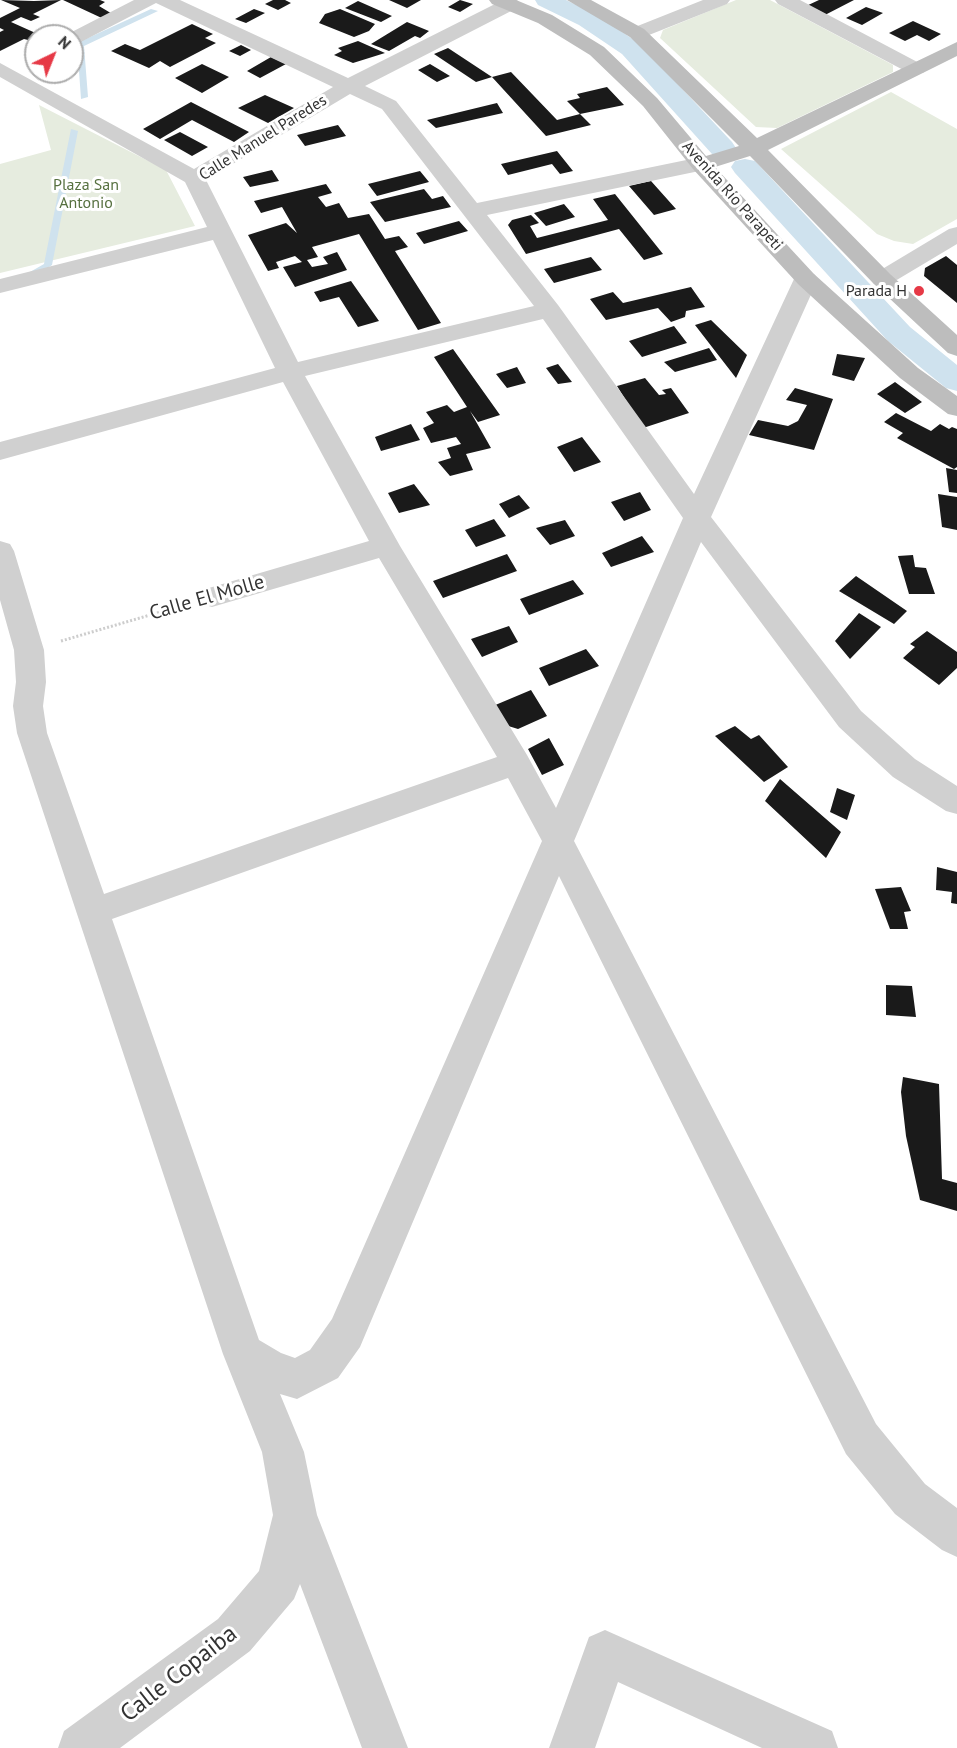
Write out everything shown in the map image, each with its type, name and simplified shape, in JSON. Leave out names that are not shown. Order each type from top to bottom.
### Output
[{"type":"main road","points":[[577,0],[637,33],[882,279],[957,348]]},
{"type":"main road","name":"Avenida Río Parapeti","points":[[504,2],[545,19],[597,51],[650,102],[701,164],[806,279],[909,373],[957,408]]},
{"type":"main road","points":[[701,164],[754,148],[957,48]]},
{"type":"street","points":[[84,33],[149,0]]},
{"type":"street","points":[[164,0],[389,105],[549,310],[697,518],[850,719],[904,768],[957,802]]},
{"type":"street","points":[[637,33],[720,0]]},
{"type":"street","points":[[785,0],[916,69]]},
{"type":"street","name":"Calle Manuel Paredes","points":[[504,2],[349,86],[194,178],[290,372],[386,546],[516,763],[558,841],[861,1439],[910,1499],[957,1535]]},
{"type":"street","points":[[2,73],[24,64]]},
{"type":"street","points":[[2,73],[194,178]]},
{"type":"street","points":[[472,211],[701,164]]},
{"type":"street","points":[[0,286],[220,231]]},
{"type":"street","points":[[882,279],[957,234]]},
{"type":"street","points":[[243,1354],[272,1371],[297,1379],[324,1364],[346,1333],[697,518],[806,279]]},
{"type":"street","points":[[0,451],[290,372],[549,310]]},
{"type":"street","name":"Calle El Molle","points":[[212,597],[386,546]]},
{"type":"street","name":"Calle Copaiba","points":[[0,551],[29,650],[32,682],[28,706],[32,733],[243,1354],[283,1452],[295,1515],[278,1583],[234,1635],[81,1748]]},
{"type":"street","points":[[93,912],[516,763]]},
{"type":"street","points":[[295,1515],[385,1748]]},
{"type":"street","points":[[572,1748],[605,1653],[815,1748]]},
{"type":"path","name":"Calle El Molle","points":[[29,650],[212,597]]},
{"type":"green space","points":[[736,0],[770,0],[893,65],[893,72],[777,128],[756,127],[660,38],[663,30]]},
{"type":"green space","points":[[891,92],[957,129],[957,219],[913,244],[894,241],[877,234],[781,149]]},
{"type":"green space","name":"Plaza San Antonio","points":[[39,105],[166,170],[195,226],[0,273],[0,164],[51,150]]},
{"type":"building","points":[[1,0],[61,0],[33,14],[40,17],[31,21],[21,17],[11,22],[24,28],[24,39],[0,51],[0,32],[4,30],[0,28],[0,18],[20,8]]},
{"type":"building","points":[[63,0],[100,0],[105,2],[99,6],[114,15],[106,20]]},
{"type":"building","points":[[273,0],[285,0],[291,3],[278,10],[265,4]]},
{"type":"building","points":[[389,0],[421,0],[407,8]]},
{"type":"building","points":[[460,0],[473,4],[460,12],[448,7]]},
{"type":"building","points":[[819,0],[854,0],[823,16],[804,7]]},
{"type":"building","points":[[358,1],[392,16],[381,22],[345,8]]},
{"type":"building","points":[[866,7],[883,13],[862,25],[846,18]]},
{"type":"building","points":[[254,9],[265,13],[246,23],[235,19]]},
{"type":"building","points":[[340,9],[375,24],[369,31],[354,37],[319,23],[325,14]]},
{"type":"building","points":[[913,21],[941,34],[929,41],[917,35],[905,41],[889,33]]},
{"type":"building","points":[[407,22],[429,31],[420,38],[415,36],[389,51],[371,44]]},
{"type":"building","points":[[192,24],[213,34],[205,38],[216,43],[170,67],[160,61],[149,68],[111,51],[125,44],[140,50]]},
{"type":"building","points":[[358,41],[385,53],[353,63],[334,55],[342,51],[338,48]]},
{"type":"building","points":[[241,45],[251,50],[240,56],[229,51]]},
{"type":"building","points":[[448,48],[492,77],[476,82],[434,54]]},
{"type":"building","points":[[271,57],[286,64],[260,78],[247,71]]},
{"type":"building","points":[[202,64],[229,77],[202,93],[175,78]]},
{"type":"building","points":[[430,64],[450,76],[437,82],[418,70]]},
{"type":"building","points":[[511,72],[557,120],[580,114],[591,125],[546,136],[492,77]]},
{"type":"building","points":[[607,87],[624,105],[580,114],[567,101],[580,98],[577,94]]},
{"type":"building","points":[[265,95],[294,108],[268,123],[238,108]]},
{"type":"building","points":[[191,102],[249,132],[234,142],[192,120],[160,139],[143,129]]},
{"type":"building","points":[[497,103],[503,113],[436,128],[427,120]]},
{"type":"building","points":[[338,125],[346,136],[305,146],[297,135]]},
{"type":"building","points":[[180,132],[208,147],[192,156],[164,140]]},
{"type":"building","points":[[557,151],[573,171],[560,174],[552,164],[508,175],[501,164]]},
{"type":"building","points":[[272,170],[279,181],[250,187],[243,177]]},
{"type":"building","points":[[420,171],[429,182],[377,196],[368,184]]},
{"type":"building","points":[[651,181],[676,209],[654,215],[629,186]]},
{"type":"building","points":[[326,184],[332,193],[318,197],[326,207],[339,203],[348,218],[369,214],[385,239],[399,236],[408,247],[395,251],[441,323],[418,330],[359,234],[312,247],[318,257],[307,260],[312,267],[328,264],[323,257],[337,252],[347,270],[295,287],[283,267],[302,262],[295,256],[276,262],[279,268],[268,271],[248,235],[286,223],[297,233],[282,207],[261,213],[254,201]]},
{"type":"building","points":[[424,189],[432,199],[443,196],[451,207],[385,222],[370,202]]},
{"type":"building","points":[[615,194],[663,254],[644,260],[619,229],[526,254],[508,225],[512,220],[531,215],[539,223],[530,226],[537,238],[608,220],[593,199]]},
{"type":"building","points":[[564,204],[575,217],[546,226],[534,213]]},
{"type":"building","points":[[459,221],[468,231],[424,244],[416,233]]},
{"type":"building","points":[[946,256],[957,265],[957,303],[924,276],[925,268]]},
{"type":"building","points":[[591,257],[602,270],[554,283],[544,269]]},
{"type":"building","points":[[351,281],[379,321],[358,327],[339,297],[320,302],[314,292]]},
{"type":"building","points":[[691,287],[705,307],[686,311],[685,317],[671,322],[658,308],[606,320],[590,299],[613,292],[623,303]]},
{"type":"building","points":[[711,320],[747,355],[736,378],[695,325]]},
{"type":"building","points":[[674,326],[687,343],[642,357],[629,341]]},
{"type":"building","points":[[709,348],[717,360],[675,372],[664,362]]},
{"type":"building","points":[[453,349],[500,415],[478,422],[470,411],[491,448],[466,454],[473,470],[450,476],[438,462],[451,458],[447,448],[461,444],[456,437],[431,443],[423,428],[434,423],[426,412],[447,405],[454,412],[467,407],[434,357]]},
{"type":"building","points":[[837,354],[865,358],[854,381],[832,375]]},
{"type":"building","points":[[558,364],[572,382],[558,384],[546,368]]},
{"type":"building","points":[[517,367],[526,383],[507,388],[496,374]]},
{"type":"building","points":[[645,378],[659,395],[666,394],[662,390],[671,388],[689,413],[643,428],[617,386]]},
{"type":"building","points":[[895,382],[922,402],[905,413],[877,394]]},
{"type":"building","points":[[795,388],[833,399],[814,450],[749,435],[758,420],[788,426],[798,421],[807,405],[786,400]]},
{"type":"building","points":[[896,413],[931,431],[940,424],[949,429],[952,427],[957,429],[957,467],[954,469],[897,438],[903,433],[884,422]]},
{"type":"building","points":[[411,424],[420,440],[381,451],[375,437]]},
{"type":"building","points":[[582,437],[601,462],[574,472],[557,447]]},
{"type":"building","points":[[946,468],[957,470],[957,493],[949,492]]},
{"type":"building","points":[[414,484],[430,505],[399,513],[388,493]]},
{"type":"building","points":[[640,492],[651,510],[624,521],[611,502]]},
{"type":"building","points":[[938,494],[957,497],[957,530],[942,527]]},
{"type":"building","points":[[519,495],[530,508],[509,518],[499,504]]},
{"type":"building","points":[[494,519],[506,536],[476,547],[465,530]]},
{"type":"building","points":[[565,520],[575,536],[550,545],[536,528]]},
{"type":"building","points":[[642,536],[654,552],[611,567],[602,553]]},
{"type":"building","points":[[507,554],[517,571],[443,598],[433,581]]},
{"type":"building","points":[[913,555],[915,567],[926,568],[935,594],[909,594],[898,556]]},
{"type":"building","points":[[856,576],[907,611],[894,624],[839,591]]},
{"type":"building","points":[[573,580],[584,594],[529,615],[520,599]]},
{"type":"building","points":[[859,613],[881,627],[850,659],[835,641]]},
{"type":"building","points":[[509,626],[518,642],[482,657],[471,639]]},
{"type":"building","points":[[927,631],[957,652],[957,668],[939,685],[903,658],[915,647],[910,644]]},
{"type":"building","points":[[586,649],[599,666],[549,686],[539,668]]},
{"type":"building","points":[[531,690],[547,716],[518,729],[505,725],[493,706]]},
{"type":"building","points":[[735,726],[751,739],[759,735],[788,767],[764,782],[715,736]]},
{"type":"building","points":[[549,738],[564,765],[542,775],[528,749]]},
{"type":"building","points":[[780,779],[841,832],[826,858],[765,801]]},
{"type":"building","points":[[837,788],[855,795],[847,820],[830,812]]},
{"type":"building","points":[[937,867],[957,872],[957,904],[951,903],[952,892],[936,890]]},
{"type":"building","points":[[901,887],[911,911],[904,912],[908,929],[890,929],[875,889]]},
{"type":"building","points":[[886,985],[912,986],[916,1017],[886,1015]]},
{"type":"building","points":[[903,1077],[939,1084],[942,1179],[957,1183],[957,1211],[920,1200],[906,1136],[901,1092]]},
{"type":"waterway","points":[[547,0],[588,20],[631,49],[722,148]]},
{"type":"waterway","points":[[84,97],[80,45],[154,11]]},
{"type":"waterway","points":[[33,274],[48,265],[74,131]]},
{"type":"waterway","points":[[745,167],[899,334],[957,381]]},
{"type":"place","name":"Parada H","points":[[919,291]]}]
